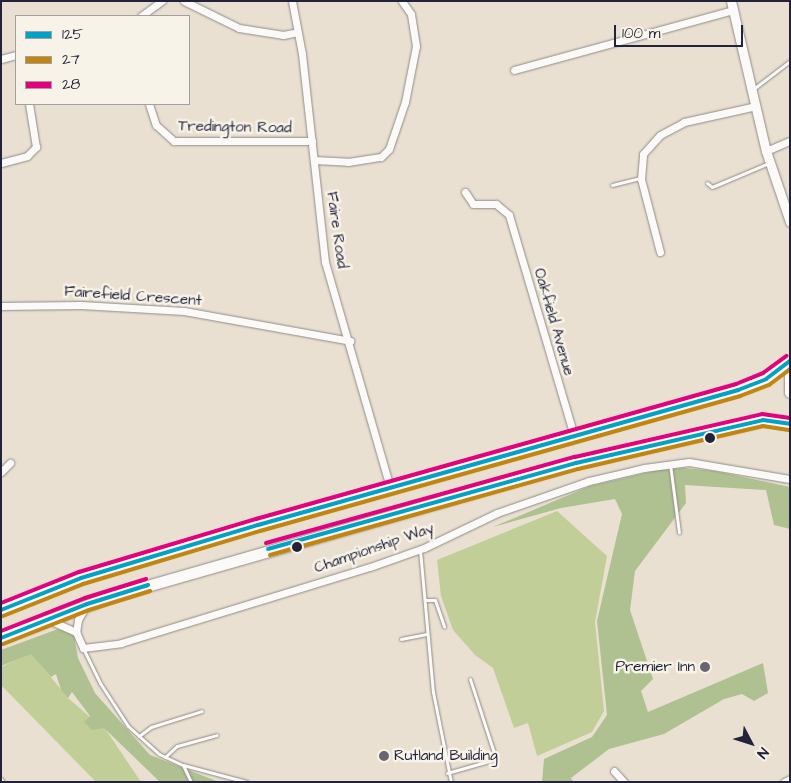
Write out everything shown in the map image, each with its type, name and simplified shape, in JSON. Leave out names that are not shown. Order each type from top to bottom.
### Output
[{"type":"highway","points":[[1,610],[81,578],[390,487],[738,390],[766,379],[790,363]]},
{"type":"highway","points":[[790,363],[790,392]]},
{"type":"highway","points":[[1,638],[88,604],[280,545],[576,463],[763,420],[790,424]]},
{"type":"street","points":[[142,15],[162,1]]},
{"type":"street","points":[[184,1],[239,28],[283,35],[298,32]]},
{"type":"street","name":"Faire Road","points":[[292,1],[298,32],[326,262],[390,487]]},
{"type":"street","points":[[314,160],[348,162],[382,157],[389,149],[405,102],[416,46],[411,14],[402,1]]},
{"type":"street","points":[[514,70],[732,6],[766,151],[790,222]]},
{"type":"street","points":[[1,59],[15,55]]},
{"type":"street","points":[[1,163],[27,156],[36,147],[29,105]]},
{"type":"street","name":"Tredington Road","points":[[149,105],[156,125],[174,141],[312,141]]},
{"type":"street","points":[[660,252],[641,178],[643,154],[660,135],[684,122],[756,106]]},
{"type":"street","points":[[766,151],[790,141]]},
{"type":"street","name":"Oakfield Avenue","points":[[466,192],[473,204],[496,204],[509,215],[574,436]]},
{"type":"street","name":"Fairefield Crescent","points":[[1,306],[81,305],[184,311],[350,341]]},
{"type":"street","points":[[1,472],[10,463]]},
{"type":"street","name":"Championship Way","points":[[83,648],[122,643],[420,550],[497,513],[589,481],[670,464],[721,466],[790,479]]},
{"type":"street","points":[[83,648],[76,632],[78,620],[88,604]]},
{"type":"street","points":[[48,620],[76,632]]},
{"type":"street","points":[[614,771],[624,782]]},
{"type":"street","points":[[784,782],[790,779]]},
{"type":"lane","points":[[752,90],[790,61]]},
{"type":"lane","points":[[707,183],[712,187],[770,163]]},
{"type":"lane","points":[[612,185],[641,178]]},
{"type":"lane","points":[[722,178],[727,180]]},
{"type":"lane","points":[[670,464],[679,532]]},
{"type":"lane","points":[[420,550],[432,692],[447,773],[451,782]]},
{"type":"lane","points":[[425,600],[435,600],[444,626]]},
{"type":"lane","points":[[401,639],[427,634]]},
{"type":"lane","points":[[83,648],[100,683],[128,726],[164,757],[182,765],[247,782]]},
{"type":"lane","points":[[447,773],[496,759],[470,679]]},
{"type":"lane","points":[[139,736],[151,727],[202,711]]},
{"type":"lane","points":[[164,757],[177,746],[217,735]]},
{"type":"lane","points":[[182,765],[191,782]]},
{"type":"green space","points":[[684,468],[715,471],[790,487],[790,529],[774,525],[766,490],[685,485],[686,503],[635,571],[630,610],[653,679],[641,691],[648,712],[763,663],[768,693],[754,701],[742,694],[724,699],[664,734],[609,749],[571,778],[573,782],[542,782],[544,759],[592,737],[607,715],[597,621],[622,514],[615,499],[561,508],[493,527],[590,486],[658,470]]},
{"type":"green space","points":[[557,511],[607,556],[595,622],[604,711],[592,732],[537,756],[528,723],[514,728],[493,668],[475,655],[453,630],[441,596],[437,560]]},
{"type":"green space","points":[[58,629],[74,635],[78,658],[95,693],[150,755],[219,782],[160,782],[104,728],[92,730],[84,722],[90,716],[72,692],[68,698],[61,690],[56,674],[51,677],[31,654],[1,666],[1,650]]},
{"type":"green space","points":[[31,653],[68,698],[90,717],[85,722],[104,727],[141,782],[96,782],[1,685],[1,667]]},
{"type":"transit line","name":"28","points":[[1,603],[79,572],[256,519],[736,384],[763,373],[786,356]]},
{"type":"transit line","name":"125","points":[[1,610],[81,578],[258,525],[738,390],[766,379],[790,361]]},
{"type":"transit line","name":"27","points":[[3,616],[83,584],[260,531],[740,396],[769,385],[790,369]]},
{"type":"transit line","name":"28","points":[[266,543],[575,457],[762,414],[790,418]]},
{"type":"transit line","name":"125","points":[[268,549],[576,463],[763,420],[790,424]]},
{"type":"transit line","name":"27","points":[[270,555],[578,469],[763,426],[789,430]]},
{"type":"transit line","name":"28","points":[[1,631],[85,598],[146,579]]},
{"type":"transit line","name":"125","points":[[1,638],[87,604],[148,585]]},
{"type":"transit line","name":"27","points":[[3,644],[89,610],[150,591]]},
{"type":"place","name":"Premier Inn","points":[[705,667]]},
{"type":"place","name":"Rutland Building","points":[[384,756]]}]
